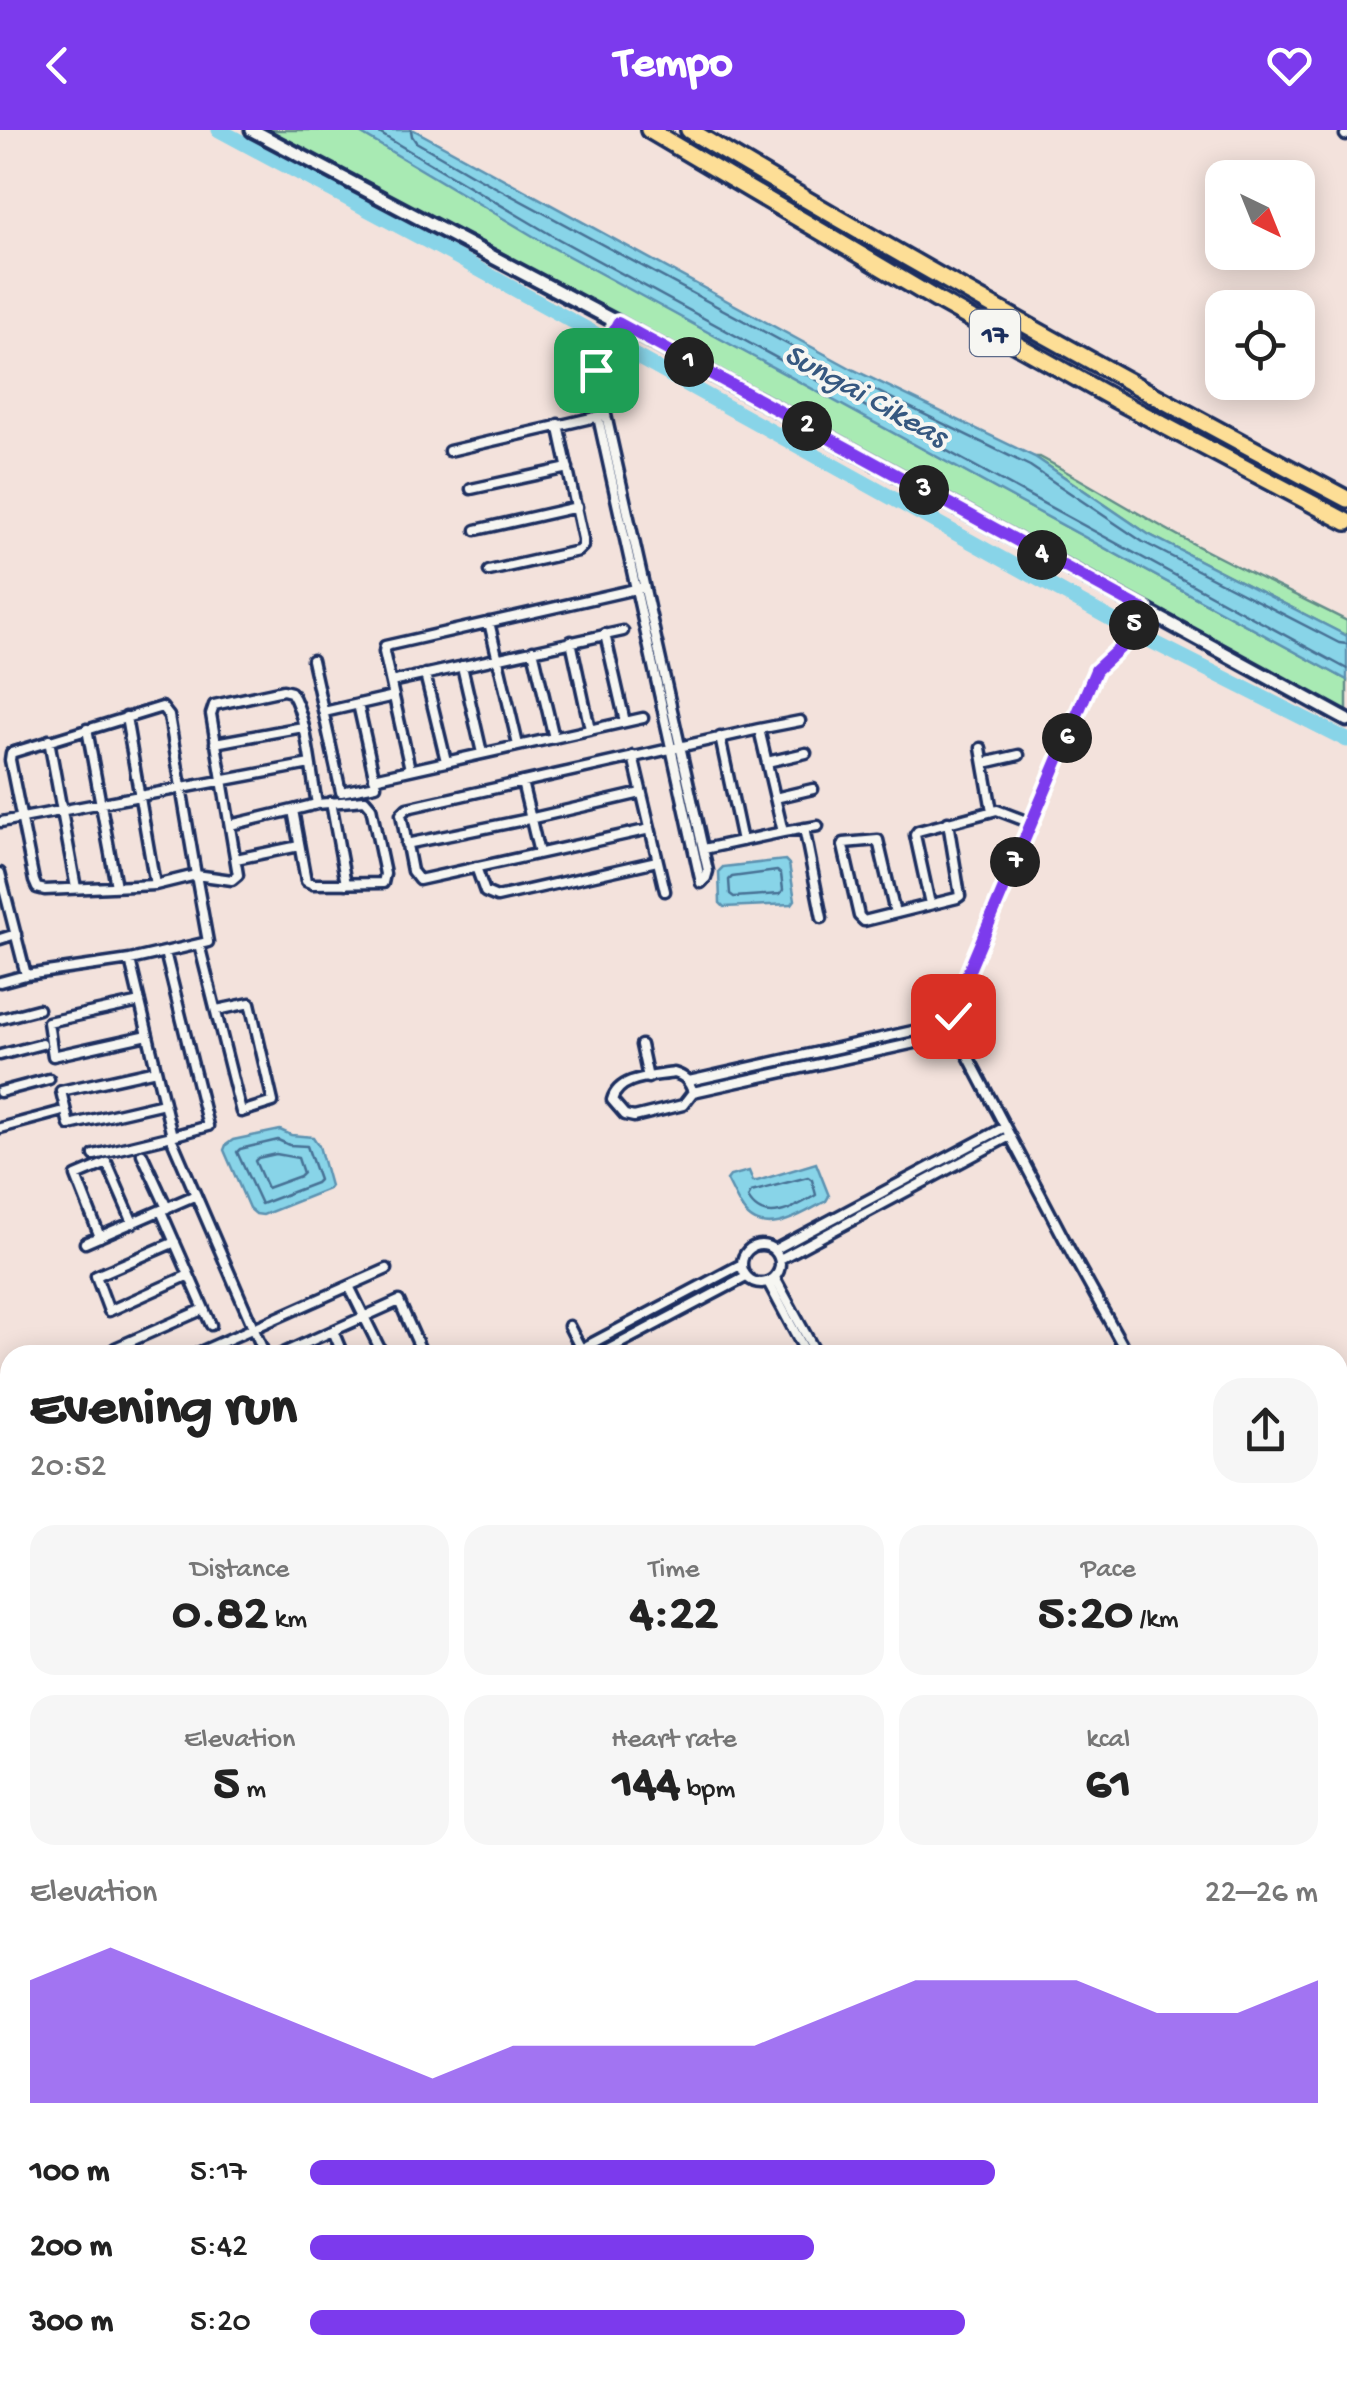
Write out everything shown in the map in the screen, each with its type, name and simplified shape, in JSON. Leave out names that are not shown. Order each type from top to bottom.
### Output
[{"type":"highway","name":"17","points":[[650,130],[937,300],[1347,522]]},
{"type":"highway","name":"17","points":[[689,130],[1126,381],[1347,499]]},
{"type":"main road","points":[[252,130],[618,323],[1347,720]]},
{"type":"street","points":[[618,323],[596,370],[601,413],[676,746],[704,850],[708,871],[701,883],[676,746]]},
{"type":"street","points":[[449,451],[601,413]]},
{"type":"street","points":[[489,571],[581,549],[584,539],[558,424]]},
{"type":"street","points":[[471,489],[568,468]]},
{"type":"street","points":[[476,530],[577,506]]},
{"type":"street","points":[[410,770],[384,652],[388,644],[640,588]]},
{"type":"street","points":[[1123,1345],[1007,1132],[953,1022],[954,1006],[1096,670],[1122,646],[1144,610]]},
{"type":"street","points":[[489,622],[518,746]]},
{"type":"street","points":[[391,682],[622,630]]},
{"type":"street","points":[[604,634],[625,722]]},
{"type":"street","points":[[570,642],[590,730]]},
{"type":"street","points":[[533,650],[554,738]]},
{"type":"street","points":[[312,660],[342,792],[376,784],[358,704]]},
{"type":"street","points":[[462,666],[482,753]]},
{"type":"street","points":[[426,674],[446,761]]},
{"type":"street","points":[[0,982],[208,942],[196,875],[182,788],[167,712],[162,707],[11,754],[35,885],[45,890],[155,885],[196,875],[232,880],[238,875],[215,743],[211,714],[214,705],[282,690],[294,695],[317,804]]},
{"type":"street","points":[[324,712],[394,696]]},
{"type":"street","points":[[126,717],[155,885]]},
{"type":"street","points":[[374,778],[643,718]]},
{"type":"street","points":[[650,829],[419,880],[412,871],[401,818],[404,809],[800,720]]},
{"type":"street","points":[[215,743],[303,727]]},
{"type":"street","points":[[87,729],[116,886]]},
{"type":"street","points":[[760,729],[782,832]]},
{"type":"street","points":[[720,737],[742,842]]},
{"type":"street","points":[[48,740],[76,888]]},
{"type":"street","points":[[981,748],[992,812]]},
{"type":"street","points":[[767,762],[806,753]]},
{"type":"street","points":[[984,764],[1019,755]]},
{"type":"street","points":[[633,756],[665,891]]},
{"type":"street","points":[[1,822],[310,764]]},
{"type":"street","points":[[522,782],[538,853]]},
{"type":"street","points":[[775,798],[813,789]]},
{"type":"street","points":[[406,844],[642,792]]},
{"type":"street","points":[[230,826],[293,810],[317,804],[360,800],[368,803],[385,881],[380,885],[306,882],[293,810]]},
{"type":"street","points":[[332,802],[346,884]]},
{"type":"street","points":[[930,904],[915,834],[918,830],[997,810],[1031,823]]},
{"type":"street","points":[[895,913],[878,840],[844,843],[860,920],[895,913],[962,894],[948,822]]},
{"type":"street","points":[[704,850],[818,826]]},
{"type":"street","points":[[804,828],[822,918]]},
{"type":"street","points":[[236,859],[299,846]]},
{"type":"street","points":[[476,867],[485,892],[497,896],[658,861]]},
{"type":"street","points":[[0,872],[26,975]]},
{"type":"street","points":[[0,939],[16,934]]},
{"type":"street","points":[[199,944],[241,1112],[273,1102],[250,1002],[217,1010]]},
{"type":"street","points":[[94,1154],[173,1139],[208,1126],[166,952]]},
{"type":"street","points":[[130,960],[173,1139],[261,1345]]},
{"type":"street","points":[[140,1002],[48,1022],[53,1056],[148,1035]]},
{"type":"street","points":[[0,1019],[38,1008]]},
{"type":"street","points":[[689,1081],[953,1022]]},
{"type":"street","points":[[693,1092],[689,1081],[674,1072],[624,1083],[615,1089],[612,1100],[624,1116],[634,1117],[683,1106],[693,1092],[956,1034]]},
{"type":"street","points":[[0,1055],[42,1044]]},
{"type":"street","points":[[641,1045],[648,1078]]},
{"type":"street","points":[[814,1053],[816,1064]]},
{"type":"street","points":[[156,1070],[61,1090],[70,1125],[164,1103]]},
{"type":"street","points":[[0,1092],[48,1079]]},
{"type":"street","points":[[0,1128],[60,1112]]},
{"type":"street","points":[[774,1250],[1007,1132]]},
{"type":"street","points":[[780,1259],[1007,1132]]},
{"type":"street","points":[[142,1154],[211,1325]]},
{"type":"street","points":[[100,1237],[76,1176],[108,1163],[132,1223]]},
{"type":"street","points":[[85,1243],[196,1195]]},
{"type":"street","points":[[175,1242],[96,1276],[109,1312],[189,1275]]},
{"type":"street","points":[[758,1245],[774,1250],[780,1259],[779,1272],[772,1280],[752,1282],[742,1264],[745,1254],[758,1245]]},
{"type":"street","points":[[596,1345],[742,1264]]},
{"type":"street","points":[[216,1345],[387,1269]]},
{"type":"street","points":[[617,1345],[746,1276]]},
{"type":"street","points":[[772,1280],[802,1345]]},
{"type":"street","points":[[772,1280],[811,1345]]},
{"type":"street","points":[[350,1286],[378,1345]]},
{"type":"street","points":[[300,1345],[399,1301],[418,1345]]},
{"type":"street","points":[[122,1345],[204,1309]]},
{"type":"street","points":[[569,1326],[579,1345]]},
{"type":"street","points":[[333,1331],[339,1345]]},
{"type":"green space","points":[[254,130],[355,130],[621,284],[1347,680],[1347,720]]},
{"type":"green space","points":[[1035,457],[1347,621],[1347,636],[1148,534]]},
{"type":"water","name":"Sungai Cikeas","points":[[355,130],[414,130],[854,370],[1035,457],[1148,534],[1347,636],[1347,680],[548,245]]},
{"type":"water","points":[[785,860],[795,900],[792,904],[724,907],[720,903],[719,871],[723,867]]},
{"type":"water","points":[[280,1130],[313,1137],[330,1186],[263,1215],[256,1214],[249,1208],[224,1150],[233,1140]]},
{"type":"water","points":[[816,1163],[829,1196],[783,1222],[761,1223],[752,1219],[727,1180],[749,1171],[753,1181],[757,1181]]},
{"type":"waterway","points":[[219,130],[1147,639],[1347,740]]},
{"type":"route","points":[[596,370],[618,323],[1144,610],[1122,646],[1096,670],[953,1016]]}]
